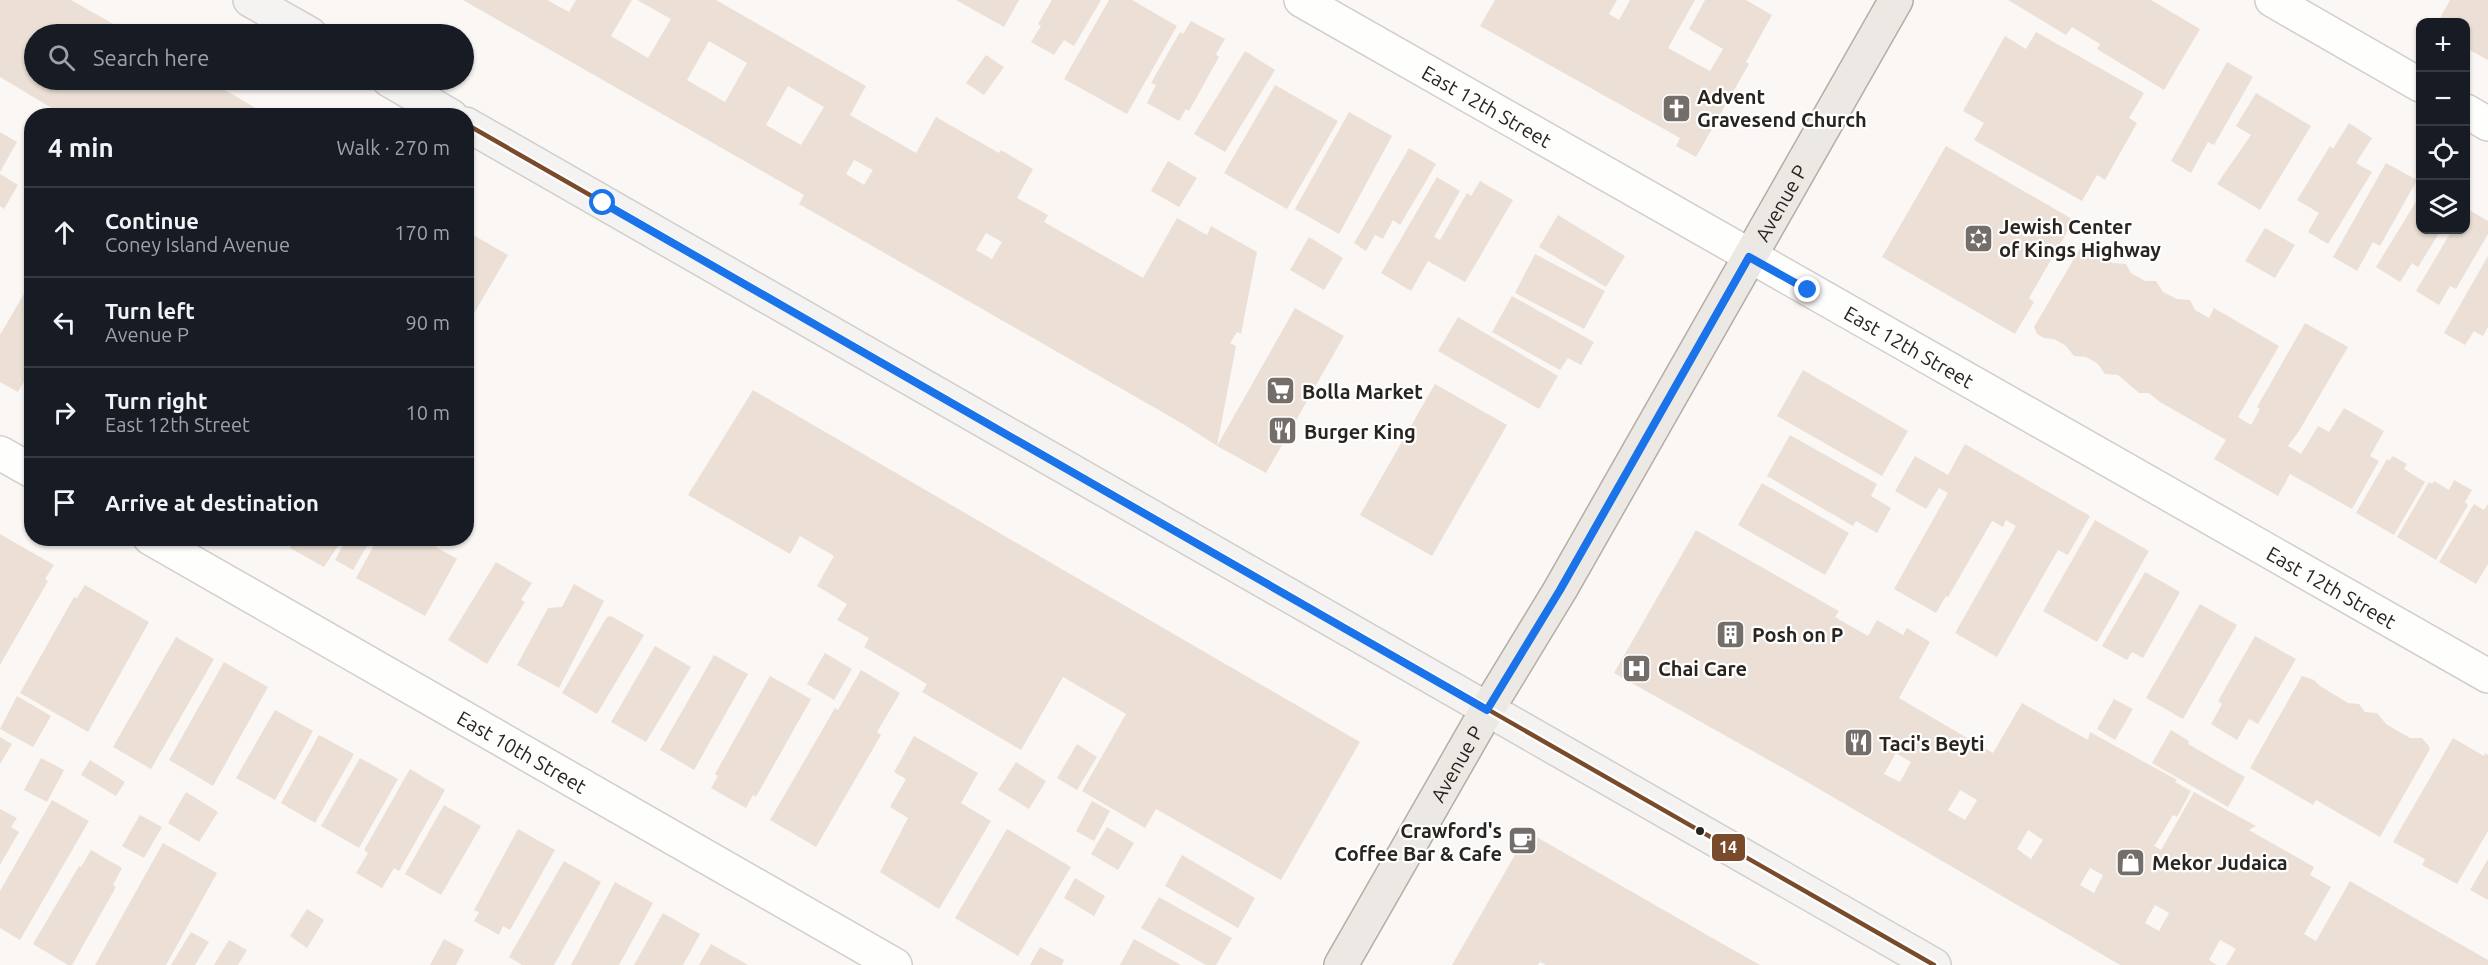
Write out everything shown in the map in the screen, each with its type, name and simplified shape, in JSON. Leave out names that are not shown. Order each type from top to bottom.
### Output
[{"type":"main road","points":[[250,0],[292,24]]},
{"type":"main road","name":"Avenue P","points":[[1341,965],[1487,710],[1543,618],[1896,0]]},
{"type":"main road","points":[[406,90],[437,108]]},
{"type":"main road","points":[[474,129],[1934,965]]},
{"type":"street","name":"East 12th Street","points":[[1301,0],[2488,676]]},
{"type":"street","points":[[2272,0],[2416,82]]},
{"type":"street","points":[[2470,113],[2488,124]]},
{"type":"street","points":[[0,453],[24,466]]},
{"type":"street","name":"East 10th Street","points":[[164,546],[895,965]]},
{"type":"building","points":[[0,0],[71,0],[113,24],[24,24],[24,90],[225,90],[255,108],[52,108],[0,77]]},
{"type":"building","points":[[463,0],[547,0],[569,12],[576,0],[632,0],[611,36],[648,58],[671,19],[637,0],[716,0],[866,86],[850,115],[916,153],[936,117],[999,153],[1001,150],[1033,169],[1017,198],[1048,215],[1044,222],[1143,278],[1177,218],[1207,235],[1211,226],[1257,252],[1241,334],[1237,332],[1230,343],[1236,346],[1217,446],[1183,424],[799,204],[804,195]],"holes":[[[709,41],[747,63],[725,102],[687,80]],[[788,86],[824,107],[801,145],[766,125]],[[854,160],[873,170],[864,185],[846,174]],[[986,233],[1002,242],[992,259],[976,250]]]},
{"type":"building","points":[[956,0],[1019,0],[1004,27]]},
{"type":"building","points":[[1052,0],[1101,0],[1074,46],[1064,40],[1054,55],[1031,42]]},
{"type":"building","points":[[1109,0],[1132,0],[1177,26],[1127,114],[1064,79]]},
{"type":"building","points":[[1495,0],[1617,0],[1609,14],[1619,20],[1630,0],[1695,0],[1668,48],[1710,71],[1723,49],[1689,29],[1705,0],[1746,0],[1772,15],[1746,62],[1749,64],[1696,157],[1676,146],[1680,138],[1480,26]]},
{"type":"building","points":[[2008,0],[2151,0],[2200,29],[2164,90],[2097,49],[2100,44],[2072,27],[2066,35]]},
{"type":"building","points":[[2450,0],[2488,0],[2488,60],[2470,50],[2470,18],[2440,18]]},
{"type":"building","points":[[1191,21],[1225,39],[1216,54],[1219,57],[1189,111],[1186,109],[1179,121],[1147,103],[1156,85],[1151,83],[1180,32],[1183,34]]},
{"type":"building","name":"Jewish Center of Kings Highway","points":[[2036,32],[2144,93],[2129,118],[2137,123],[2105,180],[2097,175],[2082,201],[1974,140],[1984,123],[1963,111],[2005,36],[2026,49]]},
{"type":"building","points":[[1245,51],[1275,70],[1225,152],[1194,134]]},
{"type":"building","points":[[986,55],[1004,67],[984,95],[966,83]]},
{"type":"building","points":[[2227,62],[2253,77],[2214,145],[2208,142],[2191,173],[2171,161]]},
{"type":"building","points":[[1275,85],[1338,121],[1287,209],[1224,173]]},
{"type":"building","points":[[2256,93],[2311,126],[2260,210],[2217,184],[2251,135],[2236,126]]},
{"type":"building","points":[[1349,112],[1392,136],[1339,234],[1295,209]]},
{"type":"building","points":[[2349,123],[2372,138],[2356,163],[2372,172],[2328,244],[2308,232],[2319,213],[2297,200],[2330,146],[2333,149]]},
{"type":"building","points":[[0,132],[17,142],[0,172]]},
{"type":"building","name":"Jewish Center of Kings Highway","points":[[1946,146],[2074,220],[2029,298],[2034,302],[2015,334],[1882,257]]},
{"type":"building","points":[[1409,148],[1436,164],[1400,225],[1393,220],[1383,239],[1375,235],[1366,251],[1354,243]]},
{"type":"building","points":[[1168,161],[1197,178],[1179,207],[1151,191]]},
{"type":"building","points":[[2386,163],[2416,179],[2380,246],[2373,242],[2357,271],[2333,257]]},
{"type":"building","points":[[0,174],[18,185],[4,209],[0,206]]},
{"type":"building","points":[[1437,177],[1460,191],[1434,237],[1440,240],[1467,193],[1471,196],[1480,181],[1513,200],[1465,282],[1428,261],[1411,291],[1381,273]]},
{"type":"building","points":[[2416,202],[2416,234],[2439,234],[2418,267],[2412,263],[2400,282],[2376,267]]},
{"type":"building","points":[[2470,210],[2488,221],[2488,234],[2456,289],[2450,286],[2439,305],[2416,291],[2450,234],[2470,234]]},
{"type":"building","points":[[1558,215],[1625,256],[1606,287],[1539,247]]},
{"type":"building","points":[[2265,228],[2295,245],[2275,278],[2245,261]]},
{"type":"building","points":[[474,236],[508,255],[474,313]]},
{"type":"building","points":[[1309,237],[1343,258],[1324,290],[1290,270]]},
{"type":"building","points":[[2093,244],[2100,255],[2113,263],[2126,264],[2131,273],[2145,281],[2156,281],[2163,292],[2177,299],[2190,300],[2195,310],[2209,318],[2214,308],[2279,346],[2238,417],[2251,425],[2260,409],[2257,407],[2305,323],[2348,347],[2288,446],[2301,454],[2318,426],[2329,432],[2344,408],[2384,431],[2370,456],[2379,461],[2352,509],[2290,474],[2278,496],[2214,459],[2226,440],[2160,402],[2149,393],[2139,393],[2118,375],[2105,374],[2098,364],[2086,357],[2074,356],[2066,346],[2054,339],[2044,338],[2037,334],[2034,327],[2082,245]]},
{"type":"building","points":[[1535,254],[1605,291],[1584,329],[1515,293]]},
{"type":"building","points":[[2488,256],[2488,327],[2483,336],[2474,331],[2465,345],[2444,333]]},
{"type":"building","points":[[24,294],[24,382],[18,392],[0,382],[0,335]]},
{"type":"building","points":[[1512,296],[1594,342],[1581,365],[1568,358],[1560,370],[1492,332]]},
{"type":"building","name":"Bolla Market","points":[[1295,308],[1344,336],[1266,473],[1217,446]]},
{"type":"building","points":[[1458,317],[1558,376],[1539,409],[1438,351]]},
{"type":"building","points":[[1803,370],[1908,431],[1882,476],[1777,416]]},
{"type":"building","points":[[1435,384],[1507,425],[1432,556],[1360,515]]},
{"type":"building","points":[[753,390],[1360,742],[1281,880],[1156,809],[1145,828],[1082,791],[1126,714],[1063,677],[1021,750],[922,692],[927,684],[864,647],[869,638],[837,620],[847,604],[817,586],[834,556],[800,536],[790,554],[688,495]]},
{"type":"building","points":[[1790,435],[1877,484],[1871,496],[1891,508],[1877,533],[1856,521],[1853,526],[1767,476]]},
{"type":"building","points":[[1965,444],[2090,516],[2068,555],[2058,550],[1997,657],[1955,633],[2016,526],[2006,520],[2003,527],[1992,521],[1948,597],[1946,596],[1936,613],[1894,589],[1948,493],[1939,488],[1926,509],[1895,491],[1915,456],[1948,475]]},
{"type":"building","points":[[2393,456],[2407,464],[2404,469],[2425,482],[2394,535],[2356,513],[2387,459],[2389,461]]},
{"type":"building","points":[[2454,480],[2472,490],[2465,502],[2468,505],[2436,560],[2397,537],[2429,482],[2432,484],[2434,481],[2449,490]]},
{"type":"building","points":[[1762,483],[1849,533],[1825,575],[1738,525]]},
{"type":"building","points":[[2474,504],[2484,510],[2488,504],[2488,564],[2476,584],[2439,562]]},
{"type":"building","points":[[2095,520],[2149,551],[2097,642],[2043,611]]},
{"type":"building","points":[[1696,530],[1839,611],[1835,617],[1868,636],[1877,620],[1903,635],[1907,628],[1930,642],[1899,698],[1993,753],[2022,703],[2088,740],[2090,732],[2177,780],[2175,782],[2191,791],[2177,817],[2173,815],[2153,845],[2161,850],[2194,792],[2256,826],[2249,830],[2314,867],[2310,875],[2331,887],[2304,934],[2316,941],[2350,881],[2488,960],[2488,965],[2226,965],[2236,949],[2220,940],[2209,960],[2217,965],[2120,965],[1790,772],[1614,673]],"holes":[[[1896,753],[1911,762],[1900,782],[1884,774]],[[1960,790],[1977,800],[1965,820],[1948,810]],[[2028,830],[2043,840],[2031,859],[2017,849]],[[2090,868],[2103,875],[2094,893],[2080,885]],[[2155,905],[2169,913],[2159,931],[2145,923]]]},
{"type":"building","points":[[0,534],[54,565],[45,579],[48,581],[0,665]]},
{"type":"building","points":[[291,546],[338,546],[324,567],[290,548]]},
{"type":"building","points":[[343,546],[367,546],[353,570],[335,560]]},
{"type":"building","points":[[374,546],[434,546],[457,559],[425,616],[356,578]]},
{"type":"building","points":[[496,562],[532,583],[521,600],[525,602],[487,664],[448,640]]},
{"type":"building","points":[[2145,572],[2180,592],[2143,658],[2132,652],[2127,660],[2102,646]]},
{"type":"building","points":[[574,584],[604,601],[559,688],[517,665],[548,608],[562,607]]},
{"type":"building","points":[[85,585],[149,622],[88,732],[20,693],[74,597],[77,598]]},
{"type":"building","points":[[2200,604],[2237,625],[2183,719],[2146,698]]},
{"type":"building","points":[[611,616],[644,635],[597,714],[562,693],[607,617]]},
{"type":"building","points":[[2255,636],[2296,659],[2258,724],[2249,719],[2237,740],[2211,724],[2222,704],[2218,701]]},
{"type":"building","points":[[176,637],[214,659],[151,769],[113,747]]},
{"type":"building","points":[[655,646],[691,667],[646,742],[611,722]]},
{"type":"building","points":[[825,653],[852,669],[834,700],[807,684]]},
{"type":"building","points":[[714,655],[748,674],[694,770],[660,750]]},
{"type":"building","points":[[224,662],[268,687],[213,786],[169,760]]},
{"type":"building","points":[[861,670],[900,693],[877,732],[881,735],[816,847],[770,820],[835,708],[838,710]]},
{"type":"building","points":[[770,676],[811,699],[756,797],[753,795],[746,808],[711,788],[718,776],[715,774]]},
{"type":"building","points":[[2302,676],[2314,680],[2348,703],[2359,704],[2365,712],[2377,713],[2386,724],[2410,738],[2422,738],[2430,749],[2380,837],[2316,800],[2313,805],[2250,768]]},
{"type":"building","points":[[17,696],[51,716],[33,747],[0,729]]},
{"type":"building","points":[[2114,699],[2133,709],[2115,740],[2097,729]]},
{"type":"building","points":[[275,710],[313,731],[275,800],[236,778]]},
{"type":"building","points":[[2171,730],[2189,741],[2188,744],[2245,777],[2228,807],[2152,763]]},
{"type":"building","points":[[319,735],[354,754],[315,823],[281,803]]},
{"type":"building","points":[[914,736],[978,773],[961,803],[991,821],[939,909],[880,872],[908,818],[890,807],[906,779],[894,772]]},
{"type":"building","points":[[0,737],[12,744],[0,764]]},
{"type":"building","points":[[2453,738],[2484,756],[2485,753],[2488,755],[2488,831],[2457,884],[2422,865],[2425,859],[2393,842]]},
{"type":"building","points":[[1077,744],[1097,757],[1077,790],[1057,778]]},
{"type":"building","points":[[41,758],[64,770],[47,802],[24,790]]},
{"type":"building","points":[[360,758],[398,779],[359,848],[321,826]]},
{"type":"building","points":[[90,760],[125,782],[116,796],[81,775]]},
{"type":"building","points":[[1016,762],[1046,781],[1029,809],[998,790]]},
{"type":"building","points":[[410,769],[445,790],[399,871],[394,868],[382,888],[356,873],[368,853],[364,850]]},
{"type":"building","points":[[186,792],[218,812],[199,842],[168,823]]},
{"type":"building","points":[[52,800],[89,821],[20,940],[0,928],[0,891]]},
{"type":"building","points":[[1092,801],[1110,811],[1094,841],[1076,831]]},
{"type":"building","points":[[444,805],[481,826],[441,895],[405,874]]},
{"type":"building","points":[[0,809],[17,818],[11,827],[19,832],[0,865]]},
{"type":"building","points":[[140,815],[162,827],[144,858],[122,846]]},
{"type":"building","points":[[1107,827],[1134,843],[1118,870],[1091,854]]},
{"type":"building","points":[[518,829],[555,850],[510,930],[503,926],[499,935],[474,921],[479,912],[474,910]]},
{"type":"building","points":[[1007,829],[1071,867],[1018,956],[955,918]]},
{"type":"building","points":[[1528,832],[1760,965],[1546,965],[1540,962],[1538,965],[1452,965]]},
{"type":"building","points":[[163,843],[217,873],[166,965],[95,965]]},
{"type":"building","points":[[91,850],[122,868],[113,885],[116,887],[72,965],[68,965],[33,944],[79,866],[81,867]]},
{"type":"building","points":[[1182,855],[1255,898],[1238,928],[1165,886]]},
{"type":"building","points":[[2488,859],[2488,900],[2470,890]]},
{"type":"building","points":[[564,861],[601,882],[554,965],[522,965],[509,957]]},
{"type":"building","points":[[1075,878],[1105,896],[1094,916],[1064,898]]},
{"type":"building","points":[[615,882],[653,903],[619,965],[571,965]]},
{"type":"building","points":[[1159,897],[1232,938],[1216,965],[1206,965],[1141,928]]},
{"type":"building","points":[[307,909],[324,920],[307,948],[290,936]]},
{"type":"building","points":[[663,913],[700,934],[683,965],[634,965]]},
{"type":"building","points":[[191,932],[209,942],[195,965],[171,965]]},
{"type":"building","points":[[444,939],[464,950],[456,965],[430,965]]},
{"type":"building","points":[[1134,939],[1181,965],[1120,965]]},
{"type":"building","points":[[229,940],[247,950],[238,965],[214,965]]},
{"type":"building","points":[[711,944],[748,965],[699,965]]},
{"type":"building","points":[[1040,947],[1064,960],[1062,965],[1030,965]]},
{"type":"transit line","name":"14","points":[[474,129],[1934,965]]},
{"type":"place","name":"Advent Gravesend Church","points":[[1676,108]]},
{"type":"place","name":"Jewish Center of Kings Highway","points":[[1978,238]]},
{"type":"place","name":"Bolla Market","points":[[1281,391]]},
{"type":"place","name":"Burger King","points":[[1283,431]]},
{"type":"place","name":"Posh on P","points":[[1731,634]]},
{"type":"place","name":"Chai Care","points":[[1637,668]]},
{"type":"place","name":"Taci's Beyti","points":[[1858,743]]},
{"type":"place","name":"Crawford's Coffee Bar & Cafe","points":[[1523,841]]},
{"type":"place","name":"Mekor Judaica","points":[[2131,862]]},
{"type":"route","points":[[603,203],[1487,710],[1560,590],[1749,257],[1808,290]]}]
